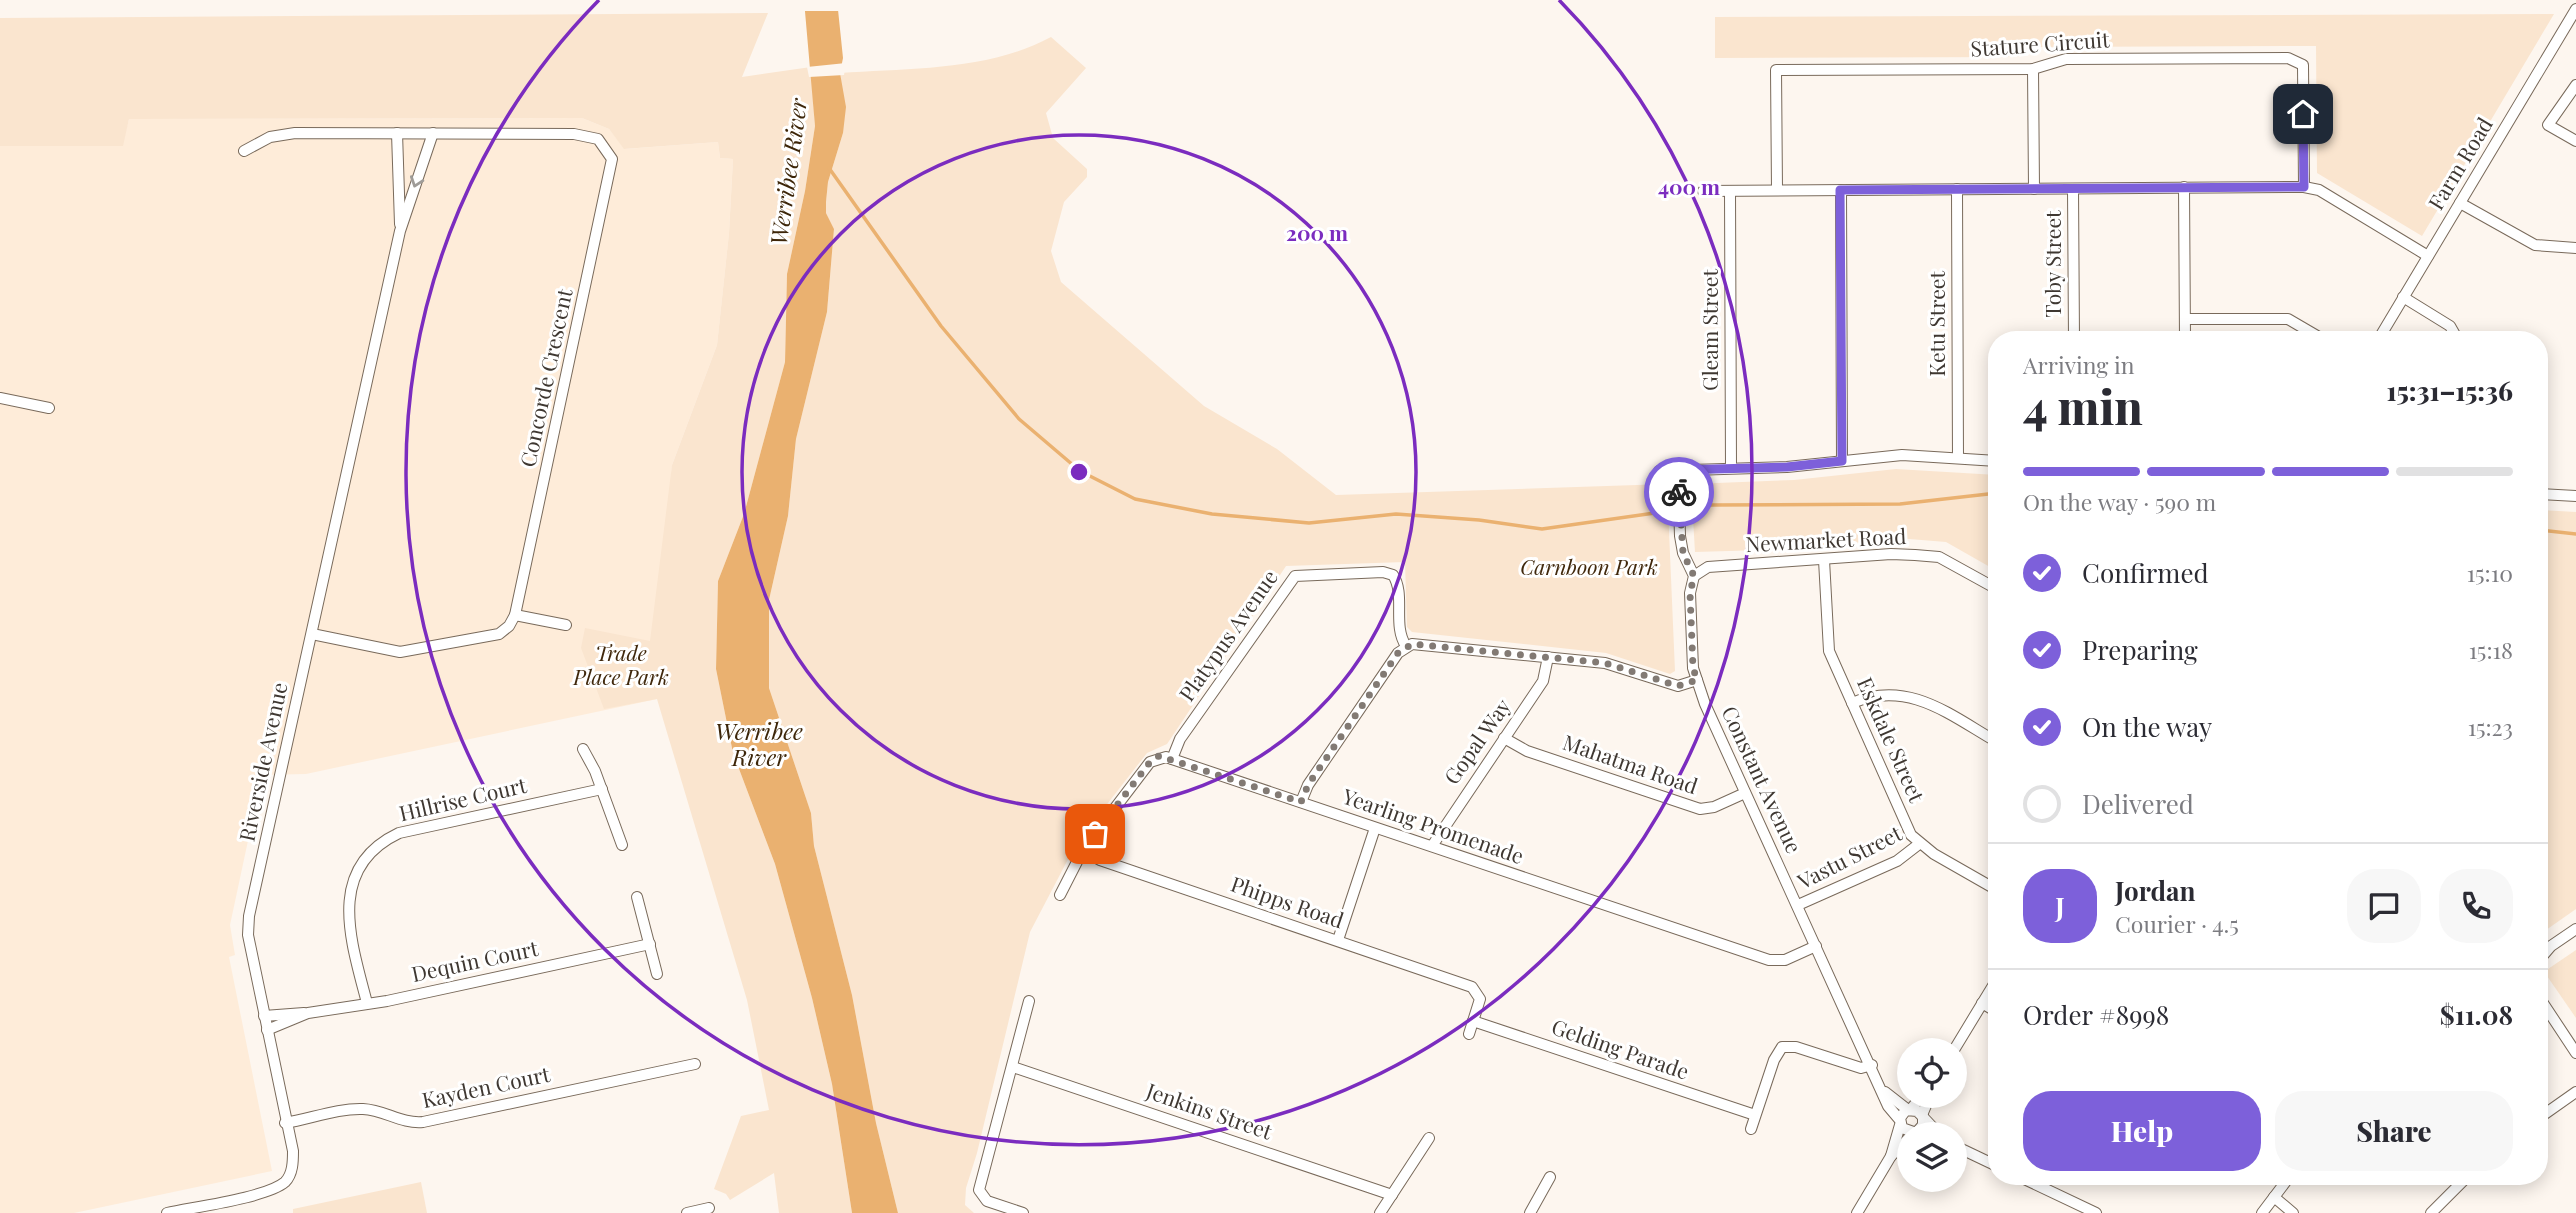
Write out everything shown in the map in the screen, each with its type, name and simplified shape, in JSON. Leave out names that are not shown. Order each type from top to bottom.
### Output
[{"type":"street","name":"Farm Road","points":[[2383,331],[2574,12]]},
{"type":"street","name":"Stature Circuit","points":[[1777,190],[1776,70],[2033,69],[2066,59],[2288,58],[2303,65],[2304,187]]},
{"type":"street","points":[[2033,69],[2034,189]]},
{"type":"street","points":[[2576,85],[2548,125],[2576,141]]},
{"type":"street","name":"Concorde Crescent","points":[[244,151],[270,137],[295,133],[586,135],[598,139],[612,159],[612,170],[515,615]]},
{"type":"street","name":"Riverside Avenue","points":[[397,133],[400,231]]},
{"type":"street","name":"Riverside Avenue","points":[[167,1213],[270,1190],[287,1180],[293,1165],[293,1151],[285,1123],[248,926],[400,231],[433,133]]},
{"type":"street","points":[[2184,187],[2185,331]]},
{"type":"street","points":[[1703,191],[2304,187],[2319,191],[2428,256]]},
{"type":"street","name":"Ketu Street","points":[[1957,189],[1958,458]]},
{"type":"street","name":"Toby Street","points":[[2073,189],[2074,331]]},
{"type":"street","points":[[1840,190],[1842,461]]},
{"type":"street","name":"Gleam Street","points":[[1730,191],[1731,468]]},
{"type":"street","points":[[2460,203],[2535,245],[2576,248]]},
{"type":"street","points":[[2403,297],[2450,326],[2453,331]]},
{"type":"street","points":[[2185,319],[2288,319],[2309,331]]},
{"type":"street","points":[[0,398],[49,408]]},
{"type":"street","points":[[1659,471],[1902,455],[1988,460]]},
{"type":"street","points":[[1678,470],[1683,553],[1694,576]]},
{"type":"street","points":[[2548,494],[2576,496]]},
{"type":"street","name":"Newmarket Road","points":[[1694,576],[1708,567],[1891,554],[1939,557],[1988,584]]},
{"type":"street","name":"Eskdale Street","points":[[1824,560],[1829,651],[1911,835],[1919,844],[1988,885]]},
{"type":"street","name":"Platypus Avenue","points":[[1172,759],[1180,739],[1294,576],[1383,572],[1393,575],[1397,584],[1398,629],[1406,646]]},
{"type":"street","name":"Constant Avenue","points":[[1694,576],[1690,593],[1693,668],[1697,680],[1745,793],[1872,1065],[1888,1106],[1900,1122]]},
{"type":"street","points":[[312,634],[390,651],[412,652],[499,634],[509,626],[515,615],[566,625]]},
{"type":"street","points":[[1301,802],[1308,785],[1398,653],[1406,646],[1422,644],[1605,663],[1669,685],[1678,686],[1697,680]]},
{"type":"street","name":"Gopal Way","points":[[1432,846],[1543,681],[1548,657]]},
{"type":"street","points":[[1852,704],[1880,696],[1919,698],[1988,737]]},
{"type":"street","name":"Mahatma Road","points":[[1504,738],[1528,751],[1700,809],[1714,807],[1745,793]]},
{"type":"street","points":[[583,749],[602,789],[622,845]]},
{"type":"street","points":[[1060,895],[1083,850],[1150,762],[1159,756],[1172,759]]},
{"type":"street","name":"Yearling Promenade","points":[[1172,759],[1769,960],[1785,961],[1816,946]]},
{"type":"street","name":"Hillrise Court","points":[[367,1003],[348,903],[354,878],[370,852],[399,833],[602,789]]},
{"type":"street","points":[[1338,940],[1375,828]]},
{"type":"street","name":"Vastu Street","points":[[1798,905],[1897,861],[1919,844]]},
{"type":"street","name":"Phipps Road","points":[[1083,850],[1100,860],[1465,984],[1478,992],[1480,999],[1473,1021]]},
{"type":"street","points":[[637,897],[657,974]]},
{"type":"street","points":[[2548,947],[2576,929]]},
{"type":"street","name":"Dequin Court","points":[[264,1016],[308,1013],[367,1003],[650,944]]},
{"type":"street","points":[[2548,950],[2551,946]]},
{"type":"street","points":[[1961,1038],[1988,993]]},
{"type":"street","points":[[1018,1212],[980,1195],[980,1184],[1029,1001]]},
{"type":"street","points":[[1982,1003],[1988,1007]]},
{"type":"street","points":[[2548,1012],[2576,1053]]},
{"type":"street","name":"Dequin Court","points":[[267,1030],[308,1013]]},
{"type":"street","points":[[1469,1034],[1473,1021]]},
{"type":"street","name":"Gelding Parade","points":[[1473,1021],[1755,1115]]},
{"type":"street","points":[[1751,1129],[1774,1060],[1782,1047],[1796,1047],[1861,1068],[1872,1065]]},
{"type":"street","name":"Kayden Court","points":[[285,1123],[358,1109],[374,1111],[404,1121],[423,1122],[695,1064]]},
{"type":"street","name":"Jenkins Street","points":[[1013,1067],[1392,1195]]},
{"type":"street","points":[[1882,1090],[1928,1122]]},
{"type":"street","points":[[2548,1112],[2576,1092]]},
{"type":"street","points":[[1922,1122],[1926,1108]]},
{"type":"street","points":[[1900,1122],[1910,1109]]},
{"type":"street","points":[[1891,1156],[1897,1133]]},
{"type":"street","points":[[1380,1213],[1429,1138]]},
{"type":"street","points":[[1857,1213],[1897,1150]]},
{"type":"street","points":[[1967,1152],[1988,1162]]},
{"type":"street","points":[[1530,1213],[1550,1177]]},
{"type":"street","points":[[2037,1185],[2096,1213]]},
{"type":"street","points":[[2262,1213],[2282,1185]]},
{"type":"street","points":[[2431,1213],[2459,1185]]},
{"type":"street","points":[[2274,1196],[2293,1213]]},
{"type":"street","points":[[687,1213],[709,1208]]},
{"type":"shaded area","points":[[582,118],[609,129],[625,149],[718,142],[720,158],[733,159],[729,233],[717,345],[672,465],[657,699],[306,774],[262,775],[230,925],[235,955],[229,957],[272,1171],[74,1213],[0,1213],[0,146],[122,146],[129,119]]},
{"type":"green space","name":"Trade Place Park","points":[[768,13],[742,77],[811,67],[815,126],[805,191],[787,274],[785,362],[744,514],[718,581],[716,669],[733,753],[775,864],[812,998],[832,1084],[852,1213],[779,1213],[774,1173],[730,1200],[726,1194],[714,1189],[741,1116],[769,1110],[747,1000],[657,699],[604,709],[581,648],[585,628],[650,641],[672,465],[717,345],[729,233],[733,159],[720,158],[718,142],[624,149],[609,129],[582,118],[129,119],[123,146],[0,146],[0,18]]},
{"type":"green space","points":[[2554,14],[2422,236],[2317,173],[2316,46],[2038,47],[2018,57],[1715,58],[1715,17]]},
{"type":"green space","name":"Carnboon Park","points":[[1051,37],[1086,68],[1046,113],[1053,138],[1087,169],[1087,177],[1064,202],[1051,251],[1061,282],[1204,406],[1277,449],[1336,495],[1667,484],[1675,671],[1670,674],[1606,653],[1412,632],[1407,627],[1405,562],[1286,566],[1167,744],[1147,753],[1076,844],[1030,932],[977,1153],[966,1188],[965,1205],[974,1213],[898,1213],[876,1123],[852,995],[814,846],[811,813],[769,688],[769,600],[788,516],[796,439],[827,312],[834,229],[826,213],[826,202],[828,182],[843,133],[840,73],[975,62],[1027,48]]},
{"type":"green space","points":[[1896,469],[1988,474],[1988,566],[1946,542],[1897,538],[1799,549],[1695,552],[1691,484],[1794,480]]},
{"type":"green space","points":[[2548,510],[2576,512],[2576,909],[2548,929]]},
{"type":"green space","points":[[2576,950],[2576,1018],[2548,977],[2548,969]]},
{"type":"green space","points":[[421,1182],[427,1213],[293,1213],[293,1209]]},
{"type":"water","name":"Werribee River","points":[[804,0],[837,0],[843,58],[840,73],[846,107],[843,133],[828,182],[826,202],[826,213],[834,229],[827,312],[796,439],[788,516],[769,600],[769,688],[811,813],[814,846],[852,995],[876,1123],[898,1213],[852,1213],[832,1084],[812,998],[775,864],[733,753],[716,669],[718,581],[744,514],[785,362],[787,274],[805,191],[815,126]]},
{"type":"pier","points":[[801,0],[840,0],[842,11],[802,11]]},
{"type":"pier","points":[[846,63],[844,75],[809,77],[807,67]]},
{"type":"waterway","points":[[829,168],[941,326],[1019,419],[1080,471],[1135,499],[1212,514],[1309,523],[1396,514],[1479,520],[1542,529],[1711,505],[1900,504],[1988,494]]},
{"type":"waterway","points":[[2548,531],[2576,534]]},
{"type":"way so far","points":[[1095,834],[1150,762],[1159,756],[1301,802],[1308,785],[1398,653],[1412,644],[1605,663],[1669,685],[1678,686],[1697,680],[1693,668],[1690,593],[1694,576],[1683,553],[1679,492]]},
{"type":"route","points":[[1679,492],[1678,470],[1787,467],[1842,461],[1840,190],[2304,187],[2303,114]]}]
